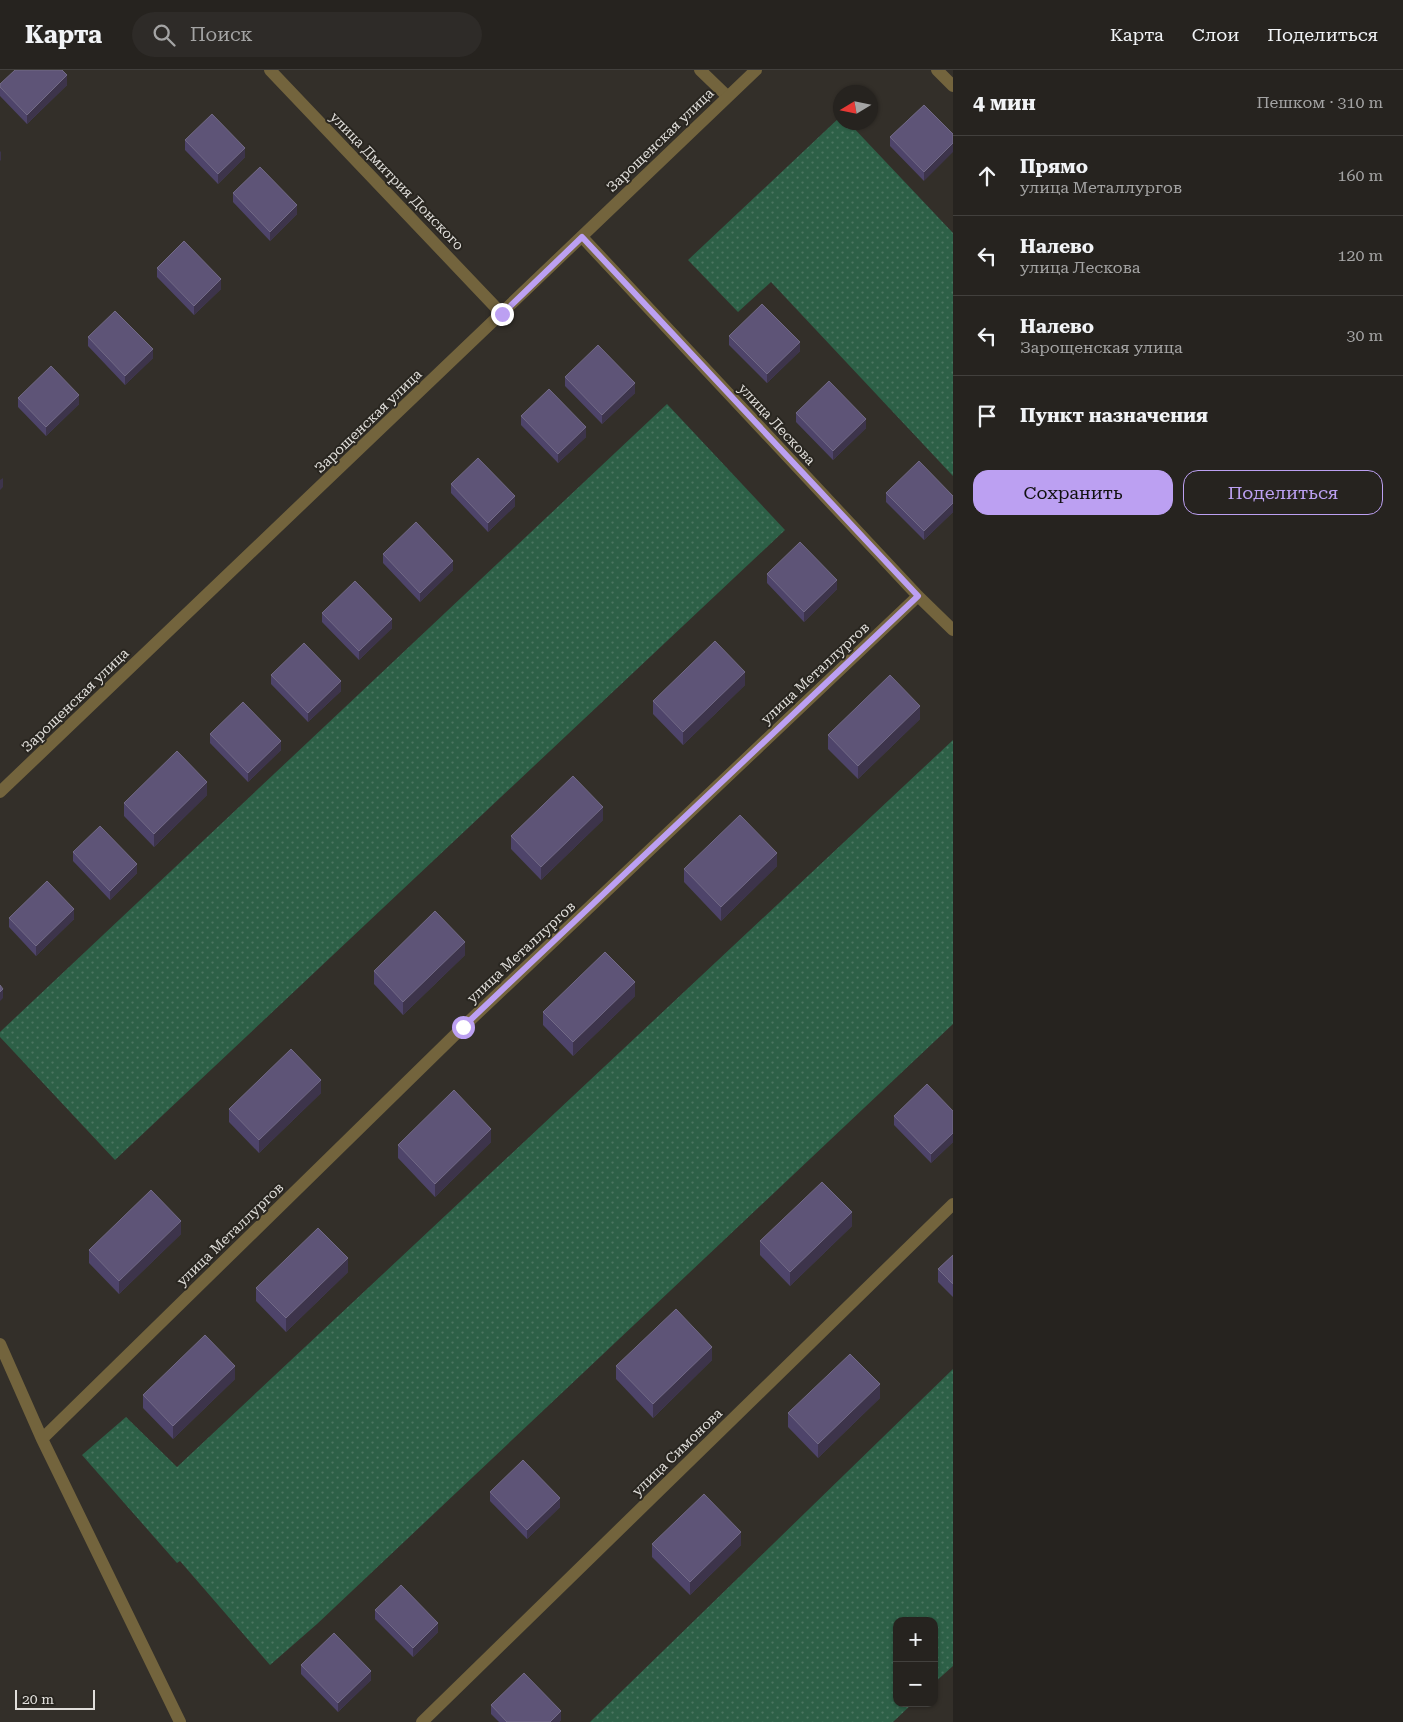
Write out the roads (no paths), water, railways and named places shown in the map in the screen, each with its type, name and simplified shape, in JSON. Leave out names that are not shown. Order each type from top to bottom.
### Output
[{"type":"street","name":"улица Дмитрия Донского","points":[[270,70],[502,314]]},
{"type":"street","points":[[700,70],[727,96]]},
{"type":"street","name":"Зарощенская улица","points":[[0,792],[756,70]]},
{"type":"street","points":[[937,70],[953,86]]},
{"type":"street","name":"улица Лескова","points":[[582,237],[918,596],[953,630]]},
{"type":"street","name":"улица Металлургов","points":[[42,1439],[463,1027],[918,596]]},
{"type":"street","name":"улица Симонова","points":[[422,1722],[953,1204]]},
{"type":"street","points":[[0,1344],[42,1439],[180,1722]]}]
